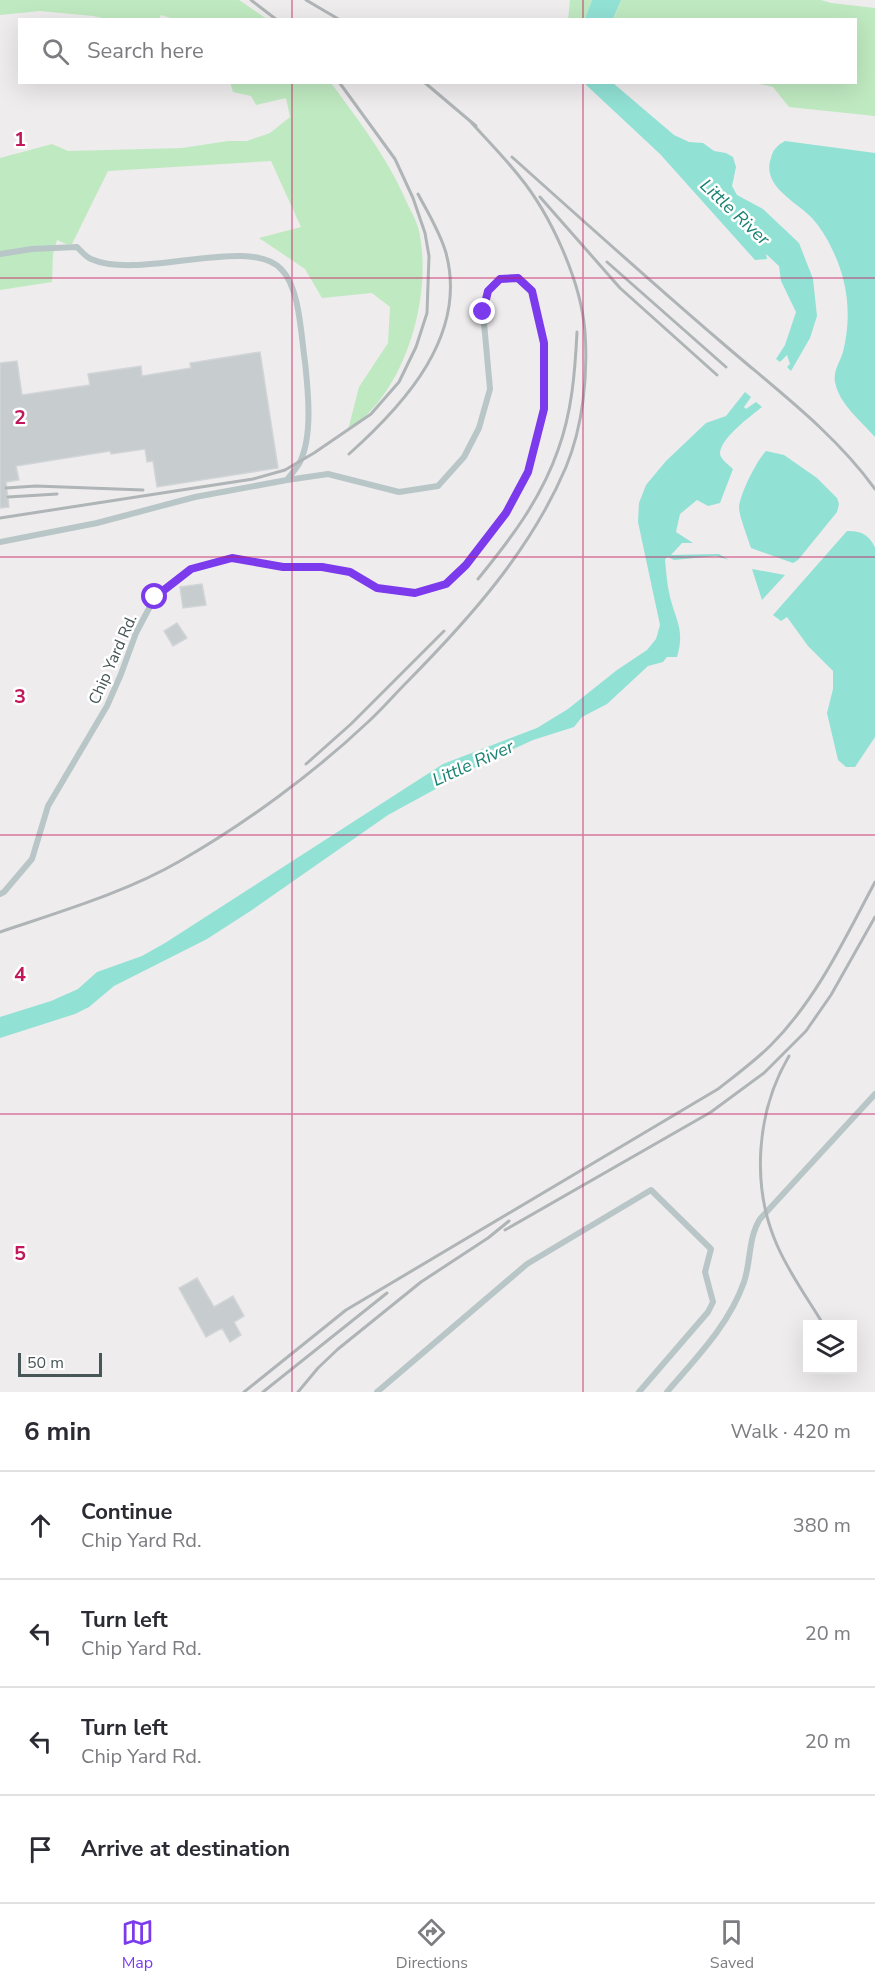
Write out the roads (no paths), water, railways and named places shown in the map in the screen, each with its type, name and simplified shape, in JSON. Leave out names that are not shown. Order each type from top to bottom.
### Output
[{"type":"lane","points":[[0,254],[32,249],[77,247],[89,259],[116,266],[156,265],[242,255],[267,260],[282,269],[292,285],[299,321],[307,381],[308,423],[300,461],[287,480]]},
{"type":"lane","name":"Chip Yard Rd.","points":[[0,542],[98,523],[195,497],[328,474],[399,492],[438,486],[464,457],[479,428],[490,389],[483,312],[488,291],[500,279],[518,278],[532,291],[544,343],[544,409],[528,472],[506,513],[466,565],[446,584],[415,593],[377,588],[350,572],[322,567],[283,567],[232,558],[191,569],[155,597],[136,633],[107,706],[48,806],[32,859],[0,894]]},
{"type":"lane","points":[[667,1392],[729,1315],[744,1281],[753,1232],[759,1220],[875,1094]]},
{"type":"lane","points":[[377,1392],[527,1264],[651,1190],[711,1249],[705,1272],[713,1302],[708,1312],[639,1392]]},
{"type":"water","points":[[592,0],[621,0],[613,18],[585,18]]},
{"type":"water","name":"Little River","points":[[585,84],[614,84],[674,135],[689,142],[703,143],[714,151],[733,157],[736,167],[732,186],[737,195],[763,209],[799,243],[813,279],[817,316],[810,338],[791,371],[787,367],[790,364],[787,355],[780,362],[776,359],[785,345],[796,312],[781,281],[779,266],[766,254],[767,259],[755,260],[660,154]]},
{"type":"water","points":[[785,141],[875,153],[875,437],[846,405],[835,382],[836,370],[846,339],[848,312],[845,286],[837,261],[815,221],[775,185],[771,177],[769,168],[772,155],[776,148]]},
{"type":"water","name":"Little River","points":[[745,392],[751,397],[744,407],[746,409],[756,402],[762,407],[730,434],[721,448],[720,454],[723,460],[733,469],[720,503],[708,506],[697,500],[680,514],[676,532],[693,543],[682,543],[671,555],[719,554],[729,560],[716,556],[674,560],[668,557],[665,559],[669,592],[680,632],[677,657],[667,657],[663,662],[648,666],[607,704],[582,717],[574,727],[533,740],[485,762],[388,815],[207,939],[114,986],[89,1007],[75,1014],[0,1038],[0,1017],[51,1001],[78,989],[97,972],[142,956],[165,943],[443,764],[537,728],[568,709],[617,670],[647,650],[656,639],[660,625],[638,522],[639,503],[646,485],[666,461],[706,423],[726,416]]},
{"type":"water","points":[[766,451],[784,455],[817,478],[837,498],[839,504],[837,512],[798,560],[793,563],[751,548],[740,516],[739,507],[743,493]]},
{"type":"water","points":[[847,531],[864,534],[875,547],[875,737],[855,767],[846,767],[838,760],[827,713],[833,689],[833,671],[808,646],[787,617],[781,621],[773,615]]},
{"type":"water","points":[[752,569],[785,575],[762,600]]},
{"type":"railway","points":[[251,0],[274,18]]},
{"type":"railway","points":[[306,0],[337,18]]},
{"type":"railway","points":[[0,518],[253,479],[285,470],[371,414],[399,382],[416,347],[427,313],[429,256],[425,233],[413,198],[395,159],[340,84]]},
{"type":"railway","points":[[426,84],[476,126]]},
{"type":"railway","points":[[0,932],[92,901],[159,872],[229,831],[278,797],[347,741],[454,633],[497,582],[535,527],[566,467],[577,435],[586,366],[582,312],[571,271],[542,210],[513,169],[470,121]]},
{"type":"railway","points":[[512,157],[822,429],[875,489]]},
{"type":"railway","points":[[349,454],[391,413],[427,366],[440,339],[448,312],[450,283],[446,253],[418,194]]},
{"type":"railway","points":[[540,197],[620,288],[717,375]]},
{"type":"railway","points":[[607,262],[726,367]]},
{"type":"railway","points":[[478,579],[524,518],[551,468],[563,436],[570,407],[577,332]]},
{"type":"railway","points":[[6,488],[36,486],[143,490]]},
{"type":"railway","points":[[8,497],[57,494]]},
{"type":"railway","points":[[306,764],[351,724],[444,631]]},
{"type":"railway","points":[[244,1392],[346,1310],[718,1089],[745,1068],[787,1027],[816,988],[875,882]]},
{"type":"railway","points":[[505,1230],[711,1112],[764,1073],[806,1031],[831,995],[875,917]]},
{"type":"railway","points":[[789,1056],[778,1078],[764,1125],[761,1149],[763,1198],[777,1245],[820,1320]]},
{"type":"railway","points":[[298,1392],[338,1349],[421,1282],[488,1238],[509,1221]]},
{"type":"railway","points":[[263,1392],[387,1293]]}]
